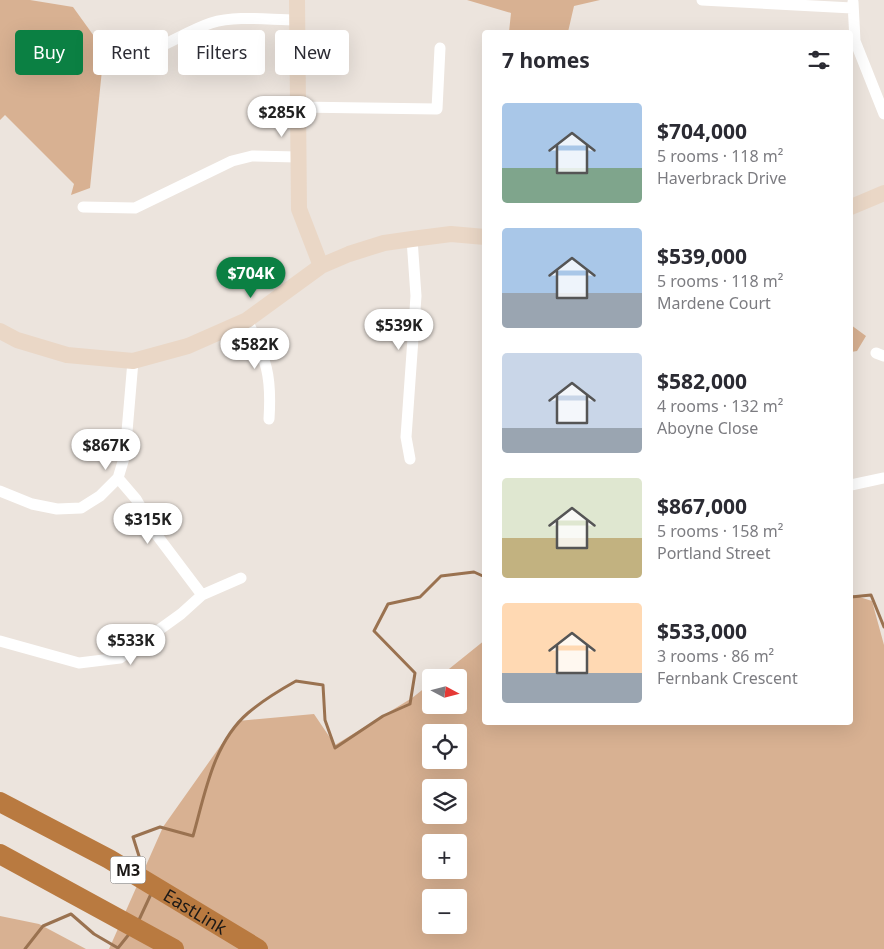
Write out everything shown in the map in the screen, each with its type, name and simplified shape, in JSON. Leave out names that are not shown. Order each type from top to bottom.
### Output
[{"type":"highway","name":"EastLink","points":[[0,802],[109,859],[258,949]]},
{"type":"highway","name":"M3","points":[[0,854],[174,949]]},
{"type":"street","points":[[297,0],[297,157],[299,209],[321,266]]},
{"type":"street","points":[[702,0],[853,4],[855,41],[884,114]]},
{"type":"street","points":[[168,42],[211,23],[234,20],[296,20]]},
{"type":"street","points":[[297,108],[437,109],[440,48]]},
{"type":"street","points":[[83,207],[135,208],[232,161],[252,156],[297,157]]},
{"type":"street","points":[[853,206],[884,193]]},
{"type":"street","points":[[0,331],[17,340],[67,355],[133,361],[188,346],[247,320],[321,266],[384,243],[452,234],[482,237]]},
{"type":"street","points":[[410,459],[406,438],[416,296],[412,239]]},
{"type":"street","points":[[247,320],[266,362],[271,389],[269,419]]},
{"type":"street","points":[[0,491],[32,504],[57,509],[80,508],[100,496],[118,478],[126,455],[133,361]]},
{"type":"street","points":[[118,478],[136,499],[156,534],[202,595]]},
{"type":"street","points":[[853,485],[884,478]]},
{"type":"street","points":[[0,641],[79,663],[120,658],[181,614],[202,595],[241,578]]},
{"type":"shaded area","points":[[0,0],[30,0],[73,7],[93,35],[93,75],[101,75],[90,188],[71,195],[74,184],[5,115],[0,120]]},
{"type":"shaded area","points":[[467,0],[600,0],[574,6],[568,30],[509,30],[511,13]]},
{"type":"shaded area","points":[[853,326],[866,336],[857,351],[853,352]]},
{"type":"shaded area","points":[[853,595],[872,601],[884,645],[884,949],[109,949],[163,827],[238,721],[314,714],[335,745],[422,690],[422,714],[468,714],[468,669],[449,669],[482,642],[482,725],[853,725]]},
{"type":"shaded area","points":[[0,916],[39,924],[86,949],[0,949]]},
{"type":"waterway","points":[[144,872],[133,837],[160,827],[193,836],[206,787],[218,754],[236,725],[248,713],[296,681],[323,685],[325,720],[335,748],[383,716],[410,704],[415,673],[374,631],[388,604],[420,597],[441,576],[474,572],[482,576]]},
{"type":"waterway","points":[[853,597],[871,595],[884,627]]},
{"type":"waterway","points":[[138,922],[151,894]]},
{"type":"waterway","points":[[25,949],[43,926],[71,914],[94,934],[118,948],[130,933]]}]
